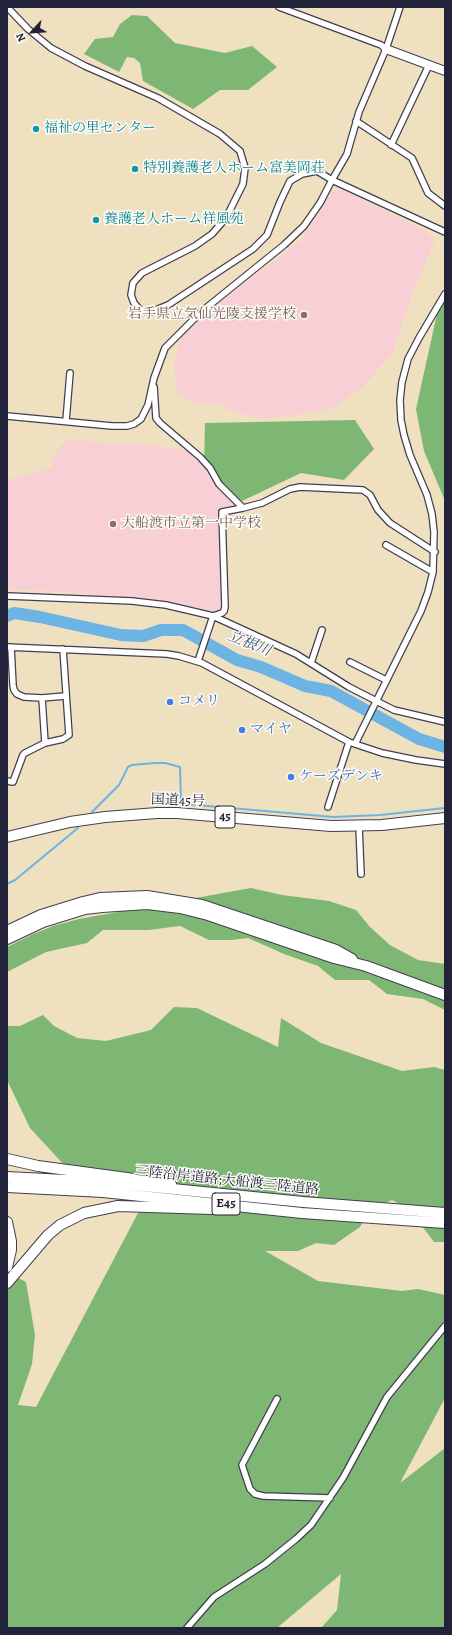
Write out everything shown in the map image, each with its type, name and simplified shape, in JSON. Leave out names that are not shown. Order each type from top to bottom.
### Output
[{"type":"highway","name":"国道45号","points":[[7,837],[70,822],[105,817],[157,813],[177,813],[305,825],[359,826],[445,818]]},
{"type":"highway","points":[[7,931],[41,915],[83,902],[100,898],[147,896],[202,905],[336,950],[366,966]]},
{"type":"highway","points":[[7,939],[43,922],[79,911],[102,907],[147,904],[180,908],[208,915],[334,958],[366,966],[445,995]]},
{"type":"highway","points":[[7,1159],[38,1166],[152,1181],[260,1203]]},
{"type":"highway","name":"三陸沿岸道路;大船渡三陸道路","points":[[7,1177],[103,1182],[260,1203],[302,1213],[445,1223]]},
{"type":"highway","name":"三陸沿岸道路;大船渡三陸道路","points":[[7,1187],[445,1213]]},
{"type":"highway","points":[[7,1283],[48,1236],[60,1225],[84,1213],[118,1206],[192,1209],[260,1203]]},
{"type":"highway","points":[[7,1222],[11,1241],[11,1250],[7,1267]]},
{"type":"street","points":[[8,7],[28,29],[51,48],[85,66],[158,98],[220,134],[240,151],[246,168],[243,184],[226,218],[212,234],[195,246],[142,273],[133,283],[131,295],[134,303],[141,311],[151,312],[168,305],[253,249],[267,235],[290,181],[302,174],[317,171],[332,180],[445,232]]},
{"type":"street","points":[[279,7],[381,45],[386,49],[445,71]]},
{"type":"street","points":[[7,416],[112,426],[127,426],[134,424],[141,419],[148,405],[154,378],[165,348],[201,312],[284,245],[304,226],[320,203],[347,154],[356,122],[372,79],[386,49],[400,7]]},
{"type":"street","points":[[392,145],[429,65]]},
{"type":"street","points":[[356,122],[412,158],[428,193],[445,206]]},
{"type":"street","points":[[328,807],[352,743],[359,736],[374,703],[421,612],[433,572],[434,532],[432,514],[427,495],[410,455],[404,435],[401,420],[400,400],[402,382],[408,359],[445,294]]},
{"type":"street","points":[[66,421],[70,373]]},
{"type":"street","points":[[154,378],[156,418],[200,457],[220,484],[243,508]]},
{"type":"street","points":[[212,618],[222,614],[225,607],[222,512],[243,508],[262,502],[290,489],[300,487],[363,490],[370,495],[378,510],[390,523],[434,552]]},
{"type":"street","points":[[386,545],[433,572]]},
{"type":"street","points":[[7,596],[132,601],[166,605],[212,618],[296,654],[374,703],[394,710],[445,722]]},
{"type":"street","points":[[198,661],[212,618]]},
{"type":"street","points":[[311,663],[322,630]]},
{"type":"street","points":[[65,696],[42,698],[24,697],[14,690],[9,647],[167,654],[198,661],[352,743],[389,754],[445,764]]},
{"type":"street","points":[[7,781],[13,782],[23,755],[45,743],[63,739],[69,735],[65,696],[63,649]]},
{"type":"street","points":[[350,662],[386,680]]},
{"type":"street","points":[[42,698],[45,743]]},
{"type":"street","points":[[359,826],[361,874]]},
{"type":"street","points":[[187,1628],[214,1597],[265,1564],[311,1525],[353,1461],[387,1397],[445,1326]]},
{"type":"street","points":[[277,1399],[242,1465],[250,1489],[255,1494],[263,1496],[330,1498]]},
{"type":"shaded area","name":"岩手県立気仙光陵支援学校","points":[[341,189],[427,232],[435,239],[410,300],[393,352],[363,387],[333,408],[289,416],[259,419],[229,410],[222,404],[196,403],[177,394],[174,367],[183,330],[300,241],[331,192]]},
{"type":"shaded area","name":"大船渡市立第一中学校","points":[[71,439],[111,444],[152,445],[187,451],[240,499],[232,506],[219,508],[223,605],[220,612],[197,607],[67,592],[7,589],[8,480],[52,468],[53,456],[64,443]]},
{"type":"green space","points":[[132,15],[147,16],[175,43],[225,53],[252,46],[277,67],[248,90],[220,90],[193,109],[143,81],[140,63],[134,58],[127,57],[119,72],[84,54],[95,39],[113,37],[120,24]]},
{"type":"green space","points":[[445,290],[445,501],[424,451],[416,409],[440,300]]},
{"type":"green space","points":[[355,420],[374,449],[344,480],[301,473],[242,501],[204,468],[205,423]]},
{"type":"green space","points":[[251,888],[282,895],[329,901],[356,910],[370,927],[390,945],[418,960],[445,964],[445,1010],[423,999],[387,994],[369,980],[335,980],[318,966],[284,954],[248,938],[209,940],[180,926],[148,930],[103,930],[87,943],[46,952],[7,972],[7,947],[53,926],[79,919]]},
{"type":"green space","points":[[174,1007],[197,1008],[278,1047],[281,1018],[321,1043],[402,1071],[434,1067],[445,1070],[445,1242],[434,1242],[418,1221],[414,1212],[392,1200],[378,1207],[365,1218],[360,1227],[334,1245],[316,1243],[298,1251],[265,1251],[318,1281],[402,1291],[418,1289],[445,1295],[445,1398],[400,1483],[445,1448],[445,1628],[321,1628],[337,1610],[341,1574],[277,1628],[7,1628],[7,1272],[26,1282],[35,1335],[32,1364],[18,1405],[36,1407],[147,1196],[118,1193],[66,1167],[30,1128],[7,1080],[7,1026],[20,1026],[43,1015],[54,1026],[77,1038],[106,1041],[151,1030]]},
{"type":"waterway","name":"立根川","points":[[7,616],[14,613],[40,617],[121,635],[143,636],[161,630],[183,630],[237,660],[261,667],[305,686],[331,691],[419,739],[445,747]]},
{"type":"waterway","points":[[92,812],[119,785],[128,767],[132,765],[155,763],[165,763],[180,767],[181,800],[185,804],[333,817],[380,815],[445,808]]},
{"type":"waterway","points":[[7,884],[15,880],[78,828]]},
{"type":"place","name":"福祉の里センター","points":[[36,129]]},
{"type":"place","name":"特別養護老人ホーム富美岡荘","points":[[135,169]]},
{"type":"place","name":"養護老人ホーム祥風苑","points":[[96,220]]},
{"type":"place","name":"岩手県立気仙光陵支援学校","points":[[304,315]]},
{"type":"place","name":"大船渡市立第一中学校","points":[[113,524]]},
{"type":"place","name":"コメリ","points":[[170,702]]},
{"type":"place","name":"マイヤ","points":[[242,730]]},
{"type":"place","name":"ケーズデンキ","points":[[291,777]]}]
